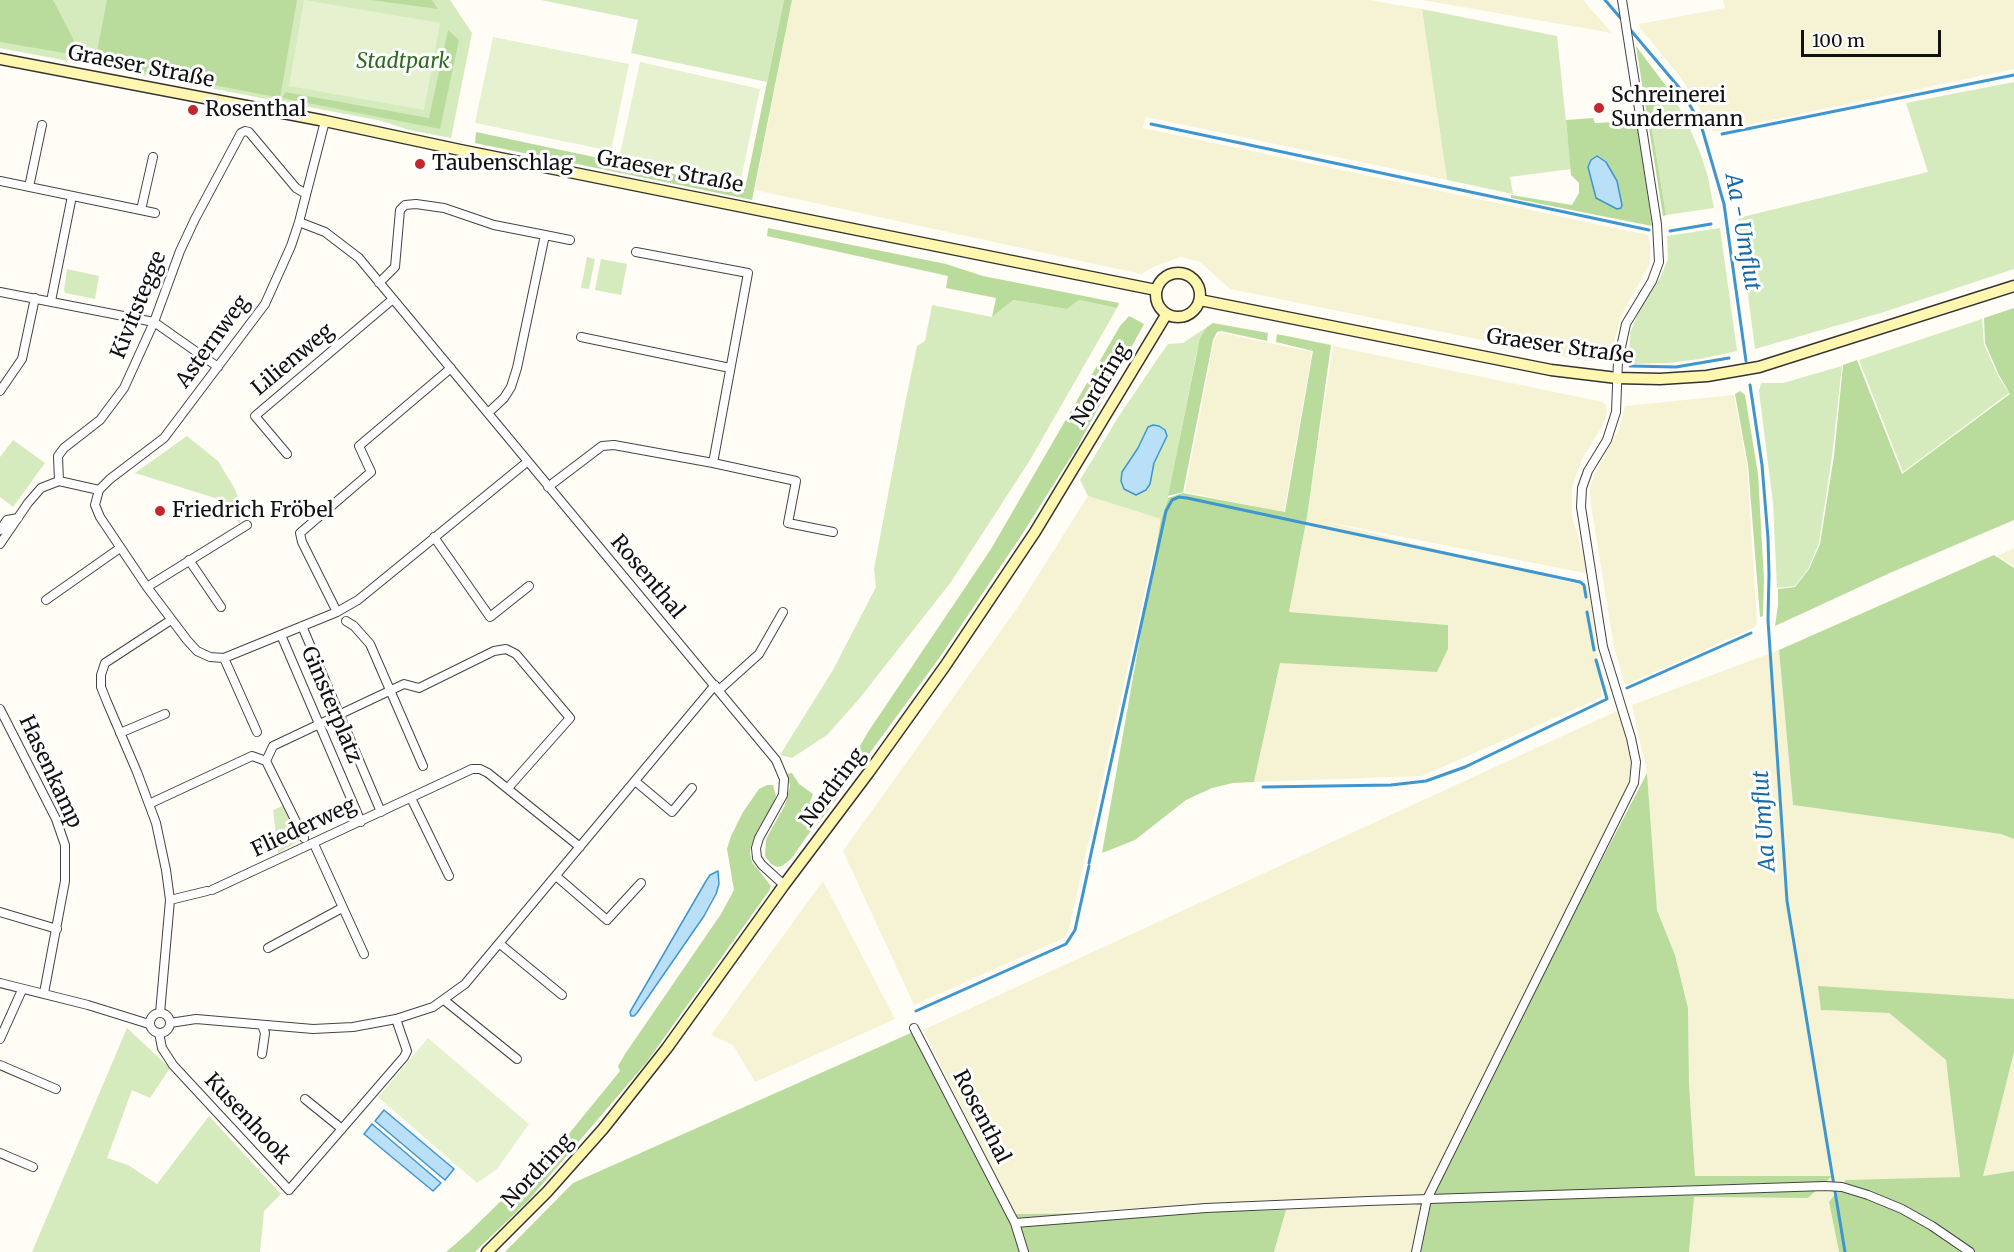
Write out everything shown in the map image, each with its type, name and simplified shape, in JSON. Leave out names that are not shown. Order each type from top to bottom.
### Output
[{"type":"main road","name":"Graeser Straße","points":[[0,60],[325,121],[1156,290]]},
{"type":"main road","points":[[1176,273],[1183,274],[1190,276],[1198,286],[1200,300],[1197,307],[1187,316],[1173,317],[1166,315],[1157,304],[1156,290],[1164,278],[1176,273]]},
{"type":"main road","name":"Graeser Straße","points":[[1200,300],[1551,370],[1617,378],[1684,379],[1759,367],[2014,286]]},
{"type":"main road","name":"Nordring","points":[[487,1252],[548,1192],[610,1120],[667,1048],[784,885],[904,724],[1023,551],[1166,315]]},
{"type":"street","points":[[1416,1252],[1427,1199],[1634,783],[1636,762],[1631,738],[1603,647],[1581,507],[1582,488],[1588,471],[1613,427],[1622,336],[1626,324],[1652,281],[1659,262],[1655,212],[1622,0]]},
{"type":"street","name":"Asternweg","points":[[99,490],[164,438],[265,304],[291,246],[299,222],[325,121]]},
{"type":"street","points":[[29,187],[42,125]]},
{"type":"street","name":"Kivitstegge","points":[[58,481],[58,456],[64,448],[100,420],[124,388],[154,322],[180,251],[241,133],[249,132],[296,188],[306,194]]},
{"type":"street","points":[[141,210],[153,157]]},
{"type":"street","points":[[0,181],[155,213]]},
{"type":"street","points":[[51,301],[72,196]]},
{"type":"street","points":[[379,283],[395,267],[400,210],[405,205],[416,204],[444,208],[494,225],[570,240]]},
{"type":"street","name":"Rosenthal","points":[[299,222],[325,231],[359,258],[776,760],[784,779],[783,795],[759,838],[756,848],[762,865],[784,885]]},
{"type":"street","points":[[488,413],[504,398],[511,387],[545,235]]},
{"type":"street","points":[[636,252],[748,273],[713,463]]},
{"type":"street","points":[[0,292],[154,322],[218,367]]},
{"type":"street","points":[[0,391],[22,359],[35,298]]},
{"type":"street","name":"Lilienweg","points":[[287,454],[255,416],[393,299]]},
{"type":"street","points":[[581,338],[730,368]]},
{"type":"street","points":[[337,612],[302,542],[300,533],[371,472],[359,446],[451,368]]},
{"type":"street","points":[[548,487],[602,447],[614,445],[796,481],[788,523],[833,532]]},
{"type":"street","points":[[0,544],[41,488],[58,481],[99,490],[95,505],[100,517],[171,620],[197,651],[210,657],[224,658],[337,612],[358,600],[527,462]]},
{"type":"street","points":[[0,530],[7,520],[18,518]]},
{"type":"street","points":[[147,586],[247,525]]},
{"type":"street","points":[[434,537],[490,617],[529,586]]},
{"type":"street","points":[[46,600],[120,548]]},
{"type":"street","points":[[189,560],[221,607]]},
{"type":"street","points":[[170,1023],[196,1019],[313,1029],[353,1027],[396,1019],[433,1008],[465,984],[635,781],[717,688],[759,654],[783,612]]},
{"type":"street","points":[[160,1013],[171,900],[156,823],[101,687],[100,675],[105,663],[171,620]]},
{"type":"street","points":[[346,621],[354,626],[370,644],[423,766]]},
{"type":"street","name":"Ginsterplatz","points":[[302,626],[381,813]]},
{"type":"street","name":"Ginsterplatz","points":[[281,634],[361,822]]},
{"type":"street","points":[[148,804],[252,756],[266,761],[273,746],[404,684],[419,688],[494,651],[506,649],[516,654],[570,718],[508,788]]},
{"type":"street","points":[[224,658],[257,732]]},
{"type":"street","name":"Hasenkamp","points":[[0,709],[56,819],[65,845],[65,881],[44,993]]},
{"type":"street","points":[[120,733],[165,714]]},
{"type":"street","name":"Fliederweg","points":[[266,761],[304,838]]},
{"type":"street","name":"Fliederweg","points":[[171,900],[210,890],[314,844],[472,769],[480,769],[488,773],[580,847]]},
{"type":"street","points":[[635,781],[672,812],[692,788]]},
{"type":"street","points":[[411,798],[449,876]]},
{"type":"street","points":[[314,844],[364,954]]},
{"type":"street","points":[[556,876],[607,921],[641,883]]},
{"type":"street","points":[[268,948],[342,908]]},
{"type":"street","points":[[0,912],[57,929]]},
{"type":"street","points":[[500,944],[562,995]]},
{"type":"street","name":"Kusenhook","points":[[0,983],[22,990],[44,993],[149,1024],[151,1029],[159,1034],[162,1048],[173,1065],[289,1190],[404,1057],[407,1051],[396,1019]]},
{"type":"street","points":[[0,1039],[22,990]]},
{"type":"street","points":[[444,1000],[517,1059]]},
{"type":"street","points":[[149,1024],[151,1017],[160,1013],[168,1016],[170,1023],[168,1030],[159,1034]]},
{"type":"street","points":[[262,1025],[265,1033],[262,1054]]},
{"type":"street","name":"Rosenthal","points":[[914,1028],[1015,1223],[1024,1252]]},
{"type":"street","points":[[0,1065],[56,1089]]},
{"type":"street","points":[[305,1100],[342,1129]]},
{"type":"street","points":[[0,1153],[33,1167]]},
{"type":"street","points":[[1015,1223],[1206,1208],[1825,1186],[1842,1187],[1902,1209],[1970,1252]]},
{"type":"shaded area","points":[[792,0],[1369,0],[1422,9],[1447,180],[1146,117],[1143,128],[1648,235],[1650,263],[1622,314],[1611,353],[1603,361],[1586,361],[1230,289],[1200,262],[1181,257],[1155,266],[1141,274],[755,190]]},
{"type":"shaded area","points":[[1422,0],[1583,0],[1612,33]]},
{"type":"shaded area","points":[[1723,0],[2014,0],[2014,69],[1713,132],[1682,79],[1639,24],[1725,8]]},
{"type":"shaded area","points":[[1218,334],[1312,352],[1284,512],[1185,492],[1214,341]]},
{"type":"shaded area","points":[[1333,346],[1603,402],[1606,405],[1607,412],[1603,425],[1582,459],[1572,488],[1572,517],[1590,574],[1327,522],[1589,587],[1602,697],[1422,776],[1254,782],[1280,663],[1437,672],[1448,649],[1448,625],[1289,612],[1307,517]]},
{"type":"shaded area","points":[[1734,395],[1747,466],[1757,623],[1755,627],[1625,685],[1614,647],[1591,505],[1590,489],[1594,475],[1619,429],[1625,406]]},
{"type":"shaded area","points":[[1088,496],[1161,519],[1069,929],[1064,938],[914,1005],[843,851],[1018,607]]},
{"type":"shaded area","points":[[2014,548],[2014,566],[1997,556]]},
{"type":"shaded area","points":[[1779,650],[1793,805],[2001,834],[2014,839],[2014,999],[1821,1010],[1889,1013],[1946,1060],[1960,1178],[1846,1180],[1829,1202],[1839,1252],[1689,1252],[1693,1197],[1808,1198],[1831,1176],[1695,1176],[1689,1084],[1688,1008],[1675,955],[1657,910],[1647,773],[1632,705]]},
{"type":"shaded area","points":[[1619,710],[1631,759],[1629,785],[1427,1195],[1412,1252],[1274,1252],[1286,1210],[1412,1196],[1014,1214],[923,1030]]},
{"type":"shaded area","points":[[823,881],[895,1019],[755,1082],[733,1045],[711,1035]]},
{"type":"shaded area","points":[[2014,1052],[2014,1171],[1982,1176]]},
{"type":"green space","name":"Stadtpark","points":[[0,0],[450,0],[472,33],[451,138],[409,130],[382,121],[0,48]]},
{"type":"green space","points":[[0,0],[53,0],[82,56],[0,42]]},
{"type":"green space","points":[[107,0],[297,0],[280,98],[95,62]]},
{"type":"green space","points":[[304,0],[440,23],[424,110],[289,86]]},
{"type":"green space","points":[[371,0],[432,0],[438,9]]},
{"type":"green space","points":[[541,0],[784,0],[767,82],[631,53],[638,20]]},
{"type":"green space","points":[[784,0],[792,0],[752,200],[475,143],[476,132],[745,189]]},
{"type":"green space","points":[[1422,9],[1557,36],[1571,169],[1510,177],[1513,194],[1447,180]]},
{"type":"green space","points":[[448,30],[459,40],[440,129],[282,98],[285,92],[429,118]]},
{"type":"green space","points":[[493,37],[629,64],[611,151],[475,123]]},
{"type":"green space","points":[[1636,46],[1666,86],[1653,108],[1651,123],[1666,215],[1663,216]]},
{"type":"green space","points":[[640,62],[760,89],[741,179],[620,154]]},
{"type":"green space","points":[[2014,82],[2014,269],[1884,312],[1755,349],[1738,218],[1928,172],[1906,103]]},
{"type":"green space","points":[[1666,86],[1686,119],[1701,155],[1714,208],[1666,215],[1651,123],[1653,108]]},
{"type":"green space","points":[[1593,118],[1595,123],[1616,122],[1638,128],[1652,226],[1511,198],[1511,195],[1572,205],[1579,193],[1579,183],[1571,175],[1566,120]]},
{"type":"green space","points":[[768,228],[946,264],[983,276],[1119,303],[1117,308],[1079,300],[1067,309],[1013,300],[992,317],[996,298],[946,288],[948,276],[767,236]]},
{"type":"green space","points":[[1720,228],[1737,351],[1668,363],[1629,364],[1630,333],[1640,309],[1660,278],[1668,259],[1667,236]]},
{"type":"green space","points":[[587,257],[595,259],[589,289],[581,288]]},
{"type":"green space","points":[[601,259],[627,264],[621,295],[595,290]]},
{"type":"green space","points":[[67,269],[99,276],[95,299],[65,293]]},
{"type":"green space","points":[[1012,300],[1067,309],[1079,300],[1117,308],[1030,460],[951,582],[859,699],[827,735],[792,758],[780,755],[833,670],[876,587],[874,569],[906,399],[917,346],[925,341],[932,305],[992,317]]},
{"type":"green space","points":[[2014,308],[2014,520],[1892,572],[1775,626],[1778,589],[1795,587],[1809,569],[1820,544],[1834,456],[1843,365],[1857,360],[1902,474],[2010,394],[1985,343],[1984,318]]},
{"type":"green space","points":[[1129,316],[1144,324],[1076,449],[940,657],[820,821],[816,812],[991,549],[1120,326]]},
{"type":"green space","points":[[1982,319],[1984,344],[1998,376],[2009,393],[1903,472],[1859,360]]},
{"type":"green space","points":[[1213,323],[1268,333],[1267,341],[1217,332],[1213,340],[1183,492],[1168,496],[1200,338],[1207,327]]},
{"type":"green space","points":[[1207,327],[1197,351],[1168,497],[1161,519],[1088,496],[1080,480],[1156,361],[1168,344],[1183,343]]},
{"type":"green space","points":[[1277,334],[1331,345],[1307,517],[1289,612],[1448,625],[1448,649],[1437,672],[1280,663],[1254,782],[1233,783],[1212,788],[1186,800],[1135,840],[1102,853],[1161,519],[1168,498],[1183,493],[1285,512],[1313,351],[1276,342]]},
{"type":"green space","points":[[1842,366],[1819,543],[1808,569],[1795,586],[1777,588],[1773,503],[1759,391],[1761,383],[1783,383]]},
{"type":"green space","points":[[1740,391],[1745,395],[1758,474],[1764,579],[1763,616],[1760,617],[1748,465],[1735,394]]},
{"type":"green space","points":[[187,436],[218,461],[235,489],[242,509],[240,524],[215,498],[135,473]]},
{"type":"green space","points":[[13,440],[45,463],[13,507],[0,497],[0,457]]},
{"type":"green space","points":[[1994,555],[2014,568],[2014,839],[2001,834],[1793,805],[1779,650]]},
{"type":"green space","points":[[792,773],[799,784],[813,794],[806,814],[812,829],[791,859],[777,867],[771,864],[765,856],[766,839],[785,805],[790,786],[787,774]]},
{"type":"green space","points":[[1647,773],[1657,910],[1675,955],[1688,1008],[1689,1084],[1695,1176],[1832,1176],[1808,1198],[1694,1197],[1689,1252],[1416,1252],[1427,1195]]},
{"type":"green space","points":[[773,785],[776,796],[756,833],[750,853],[752,862],[771,886],[769,891],[646,1063],[528,1201],[475,1252],[446,1252],[537,1166],[541,1168],[620,1071],[618,1066],[625,1054],[721,914],[734,890],[727,849],[731,836],[743,812],[759,789]]},
{"type":"green space","points":[[287,804],[304,838],[278,853],[273,810]]},
{"type":"green space","points":[[1818,986],[2014,999],[2014,1052],[1983,1176],[2014,1171],[2014,1252],[1839,1252],[1829,1202],[1846,1180],[1960,1177],[1946,1060],[1889,1013],[1821,1010]]},
{"type":"green space","points":[[127,1028],[170,1068],[150,1098],[132,1090],[107,1158],[128,1165],[157,1184],[209,1116],[281,1194],[264,1211],[260,1252],[32,1252]]},
{"type":"green space","points":[[913,1032],[1014,1214],[1286,1210],[1274,1252],[505,1252],[573,1183]]},
{"type":"green space","points":[[428,1038],[529,1124],[497,1169],[477,1183],[378,1097]]},
{"type":"water","points":[[1597,156],[1606,162],[1617,181],[1621,208],[1617,209],[1596,198],[1588,167],[1591,160]]},
{"type":"water","points":[[1153,425],[1165,430],[1167,436],[1154,463],[1150,484],[1146,490],[1136,495],[1124,489],[1121,481],[1122,472],[1138,448],[1148,427]]},
{"type":"water","points":[[718,871],[719,884],[716,894],[704,916],[637,1013],[631,1016],[630,1012],[706,881],[710,875]]},
{"type":"water","points":[[384,1110],[454,1169],[445,1180],[375,1121]]},
{"type":"water","points":[[372,1124],[441,1183],[433,1191],[364,1134]]},
{"type":"waterway","name":"Aa - Umflut","points":[[1605,0],[1624,22]]},
{"type":"waterway","name":"Aa - Umflut","points":[[1628,27],[1682,91],[1701,125],[1724,204],[1746,361]]},
{"type":"waterway","points":[[1722,134],[2014,75]]},
{"type":"waterway","points":[[1151,124],[1649,230]]},
{"type":"waterway","points":[[1670,231],[1711,224]]},
{"type":"waterway","points":[[1630,366],[1676,367],[1729,358]]},
{"type":"waterway","name":"Aa Umflut","points":[[1750,385],[1762,465],[1768,538],[1768,620],[1787,901],[1845,1252]]},
{"type":"waterway","points":[[1089,863],[1166,511],[1172,500],[1179,497],[1187,498],[1580,582],[1584,585],[1586,597]]},
{"type":"waterway","points":[[1587,612],[1594,650]]},
{"type":"waterway","points":[[1627,688],[1751,633]]},
{"type":"waterway","points":[[1263,787],[1391,785],[1426,781],[1465,767],[1607,699],[1596,660]]},
{"type":"waterway","points":[[916,1011],[1066,944],[1075,930],[1089,866]]},
{"type":"place","name":"Schreinerei Sundermann","points":[[1599,108]]},
{"type":"place","name":"Rosenthal","points":[[193,110]]},
{"type":"place","name":"Taubenschlag","points":[[420,164]]},
{"type":"place","name":"Friedrich Fröbel","points":[[160,511]]}]
